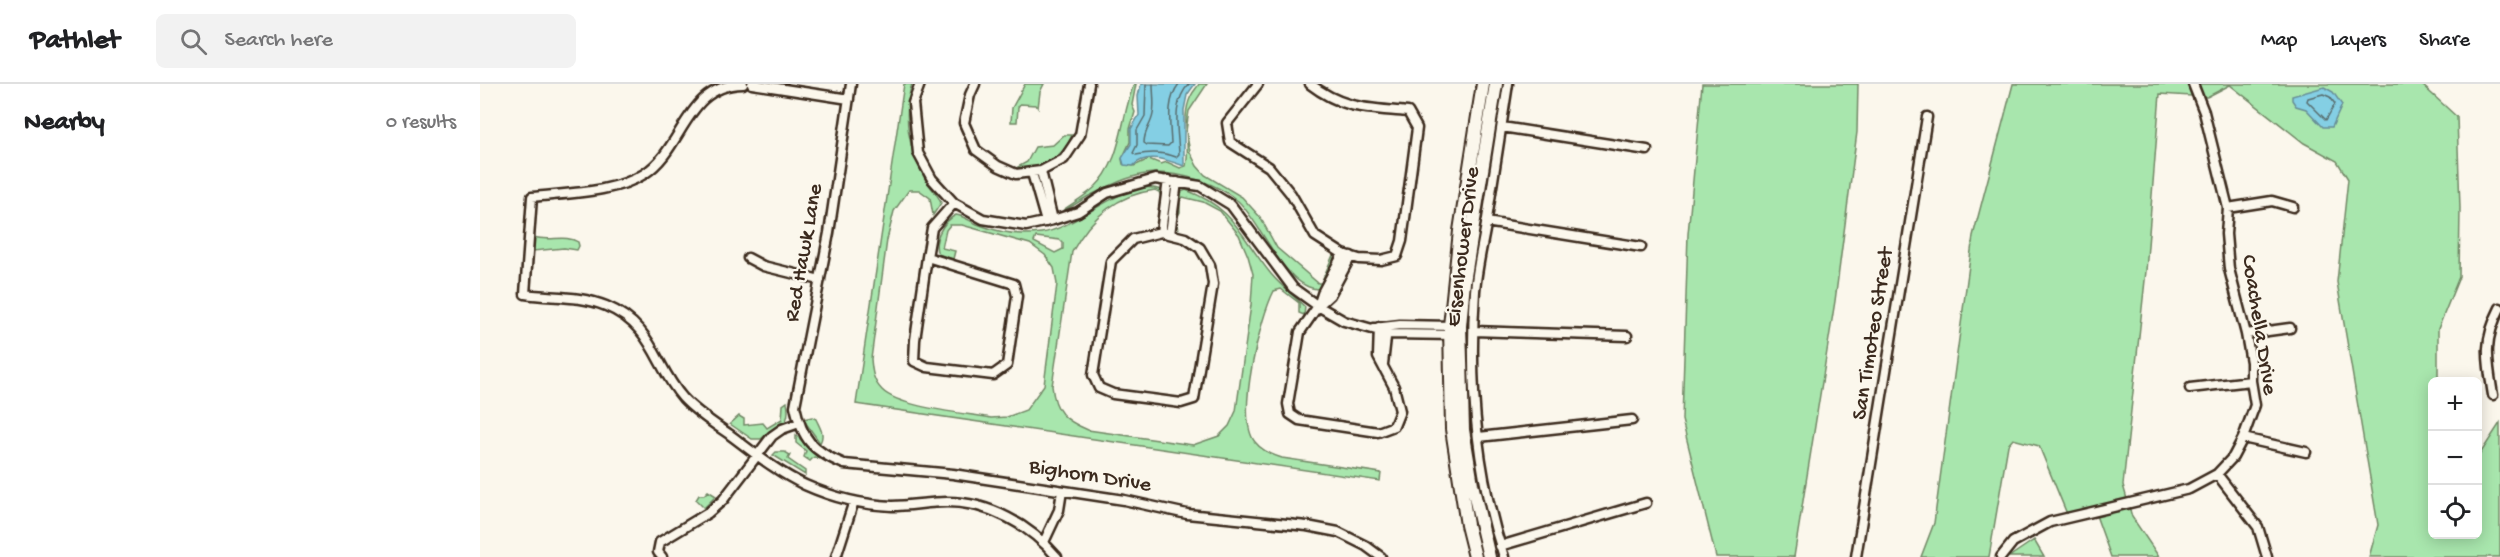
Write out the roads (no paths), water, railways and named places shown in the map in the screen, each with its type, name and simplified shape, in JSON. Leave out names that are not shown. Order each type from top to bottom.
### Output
[{"type":"main road","name":"Eisenhower Drive","points":[[1475,557],[1467,525],[1454,439],[1450,388],[1460,231],[1484,84]]},
{"type":"main road","name":"Eisenhower Drive","points":[[1489,557],[1472,484],[1463,430],[1455,331],[1496,84]]},
{"type":"street","points":[[743,84],[720,89],[704,99],[691,112],[659,160],[645,173],[614,186],[532,197],[525,294],[585,299],[606,306],[622,315],[643,333],[655,349],[681,396],[757,455],[803,484],[854,501],[895,506],[948,502],[974,505],[1003,515],[1044,542],[1057,557]]},
{"type":"street","points":[[752,84],[849,99]]},
{"type":"street","name":"Red Hawk Lane","points":[[799,425],[795,406],[820,280],[851,84]]},
{"type":"street","points":[[920,84],[913,103],[918,153],[932,178],[954,203],[983,219],[1026,226],[1049,221],[1078,212],[1107,193],[1155,179],[1200,186],[1232,205],[1293,288],[1344,321],[1380,329],[1455,331]]},
{"type":"street","points":[[975,84],[970,95],[964,123],[976,150],[998,166],[1016,174],[1036,172],[1064,159],[1080,135],[1089,84]]},
{"type":"street","points":[[1258,84],[1227,123],[1230,142],[1269,166],[1291,194],[1315,236],[1347,255],[1381,260],[1397,256],[1402,241],[1418,128],[1408,112],[1352,107],[1328,98],[1310,84]]},
{"type":"street","name":"Eisenhower Drive","points":[[1504,557],[1488,499],[1479,437],[1475,399],[1474,331],[1475,290],[1508,84]]},
{"type":"street","name":"Coachella Drive","points":[[2001,557],[2013,542],[2050,522],[2189,489],[2217,474],[2233,457],[2243,438],[2255,405],[2251,362],[2229,269],[2226,234],[2228,208],[2204,112],[2193,84]]},
{"type":"street","name":"San Timoteo Street","points":[[1856,557],[1927,117]]},
{"type":"street","points":[[1502,127],[1647,150]]},
{"type":"street","points":[[1036,172],[1049,221]]},
{"type":"street","points":[[1166,233],[1172,181]]},
{"type":"street","points":[[2228,208],[2272,201],[2293,207]]},
{"type":"street","points":[[927,257],[1014,284],[1017,296],[1007,364],[993,375],[927,367],[914,361],[927,257],[932,228],[954,203]]},
{"type":"street","points":[[1486,222],[1641,247]]},
{"type":"street","points":[[1153,232],[1166,233],[1185,238],[1200,249],[1210,265],[1213,285],[1199,382],[1194,399],[1181,403],[1113,394],[1099,388],[1093,375],[1111,261],[1133,239],[1153,232]]},
{"type":"street","points":[[1347,255],[1323,291],[1318,306],[1300,332],[1287,404],[1290,414],[1299,420],[1378,432],[1394,426],[1400,411],[1394,387],[1383,364],[1380,329]]},
{"type":"street","points":[[748,258],[763,266],[820,280]]},
{"type":"street","points":[[2493,395],[2486,355],[2492,324],[2500,308]]},
{"type":"street","points":[[2246,334],[2290,328]]},
{"type":"street","points":[[1474,331],[1628,336]]},
{"type":"street","points":[[2190,388],[2251,381]]},
{"type":"street","points":[[1479,437],[1632,420]]},
{"type":"street","points":[[662,557],[658,552],[660,542],[708,513],[723,500],[772,436],[782,429],[799,425]]},
{"type":"street","name":"Bighorn Drive","points":[[799,425],[811,445],[827,457],[844,464],[931,472],[1062,490],[1157,505],[1186,514],[1307,526],[1338,532],[1366,546],[1381,557]]},
{"type":"street","points":[[2243,438],[2306,452]]},
{"type":"street","points":[[2217,474],[2258,527],[2267,557]]},
{"type":"street","points":[[1044,542],[1059,510],[1062,490]]},
{"type":"street","points":[[836,557],[854,501]]},
{"type":"street","points":[[1500,546],[1646,503]]},
{"type":"water","points":[[1141,84],[1195,84],[1187,95],[1184,110],[1184,166],[1157,158],[1144,159],[1133,166],[1124,165],[1122,158],[1131,144],[1131,129],[1139,115],[1138,96]]},
{"type":"water","points":[[2324,87],[2333,92],[2342,105],[2332,127],[2323,127],[2306,109],[2296,106],[2292,100],[2292,96]]}]
